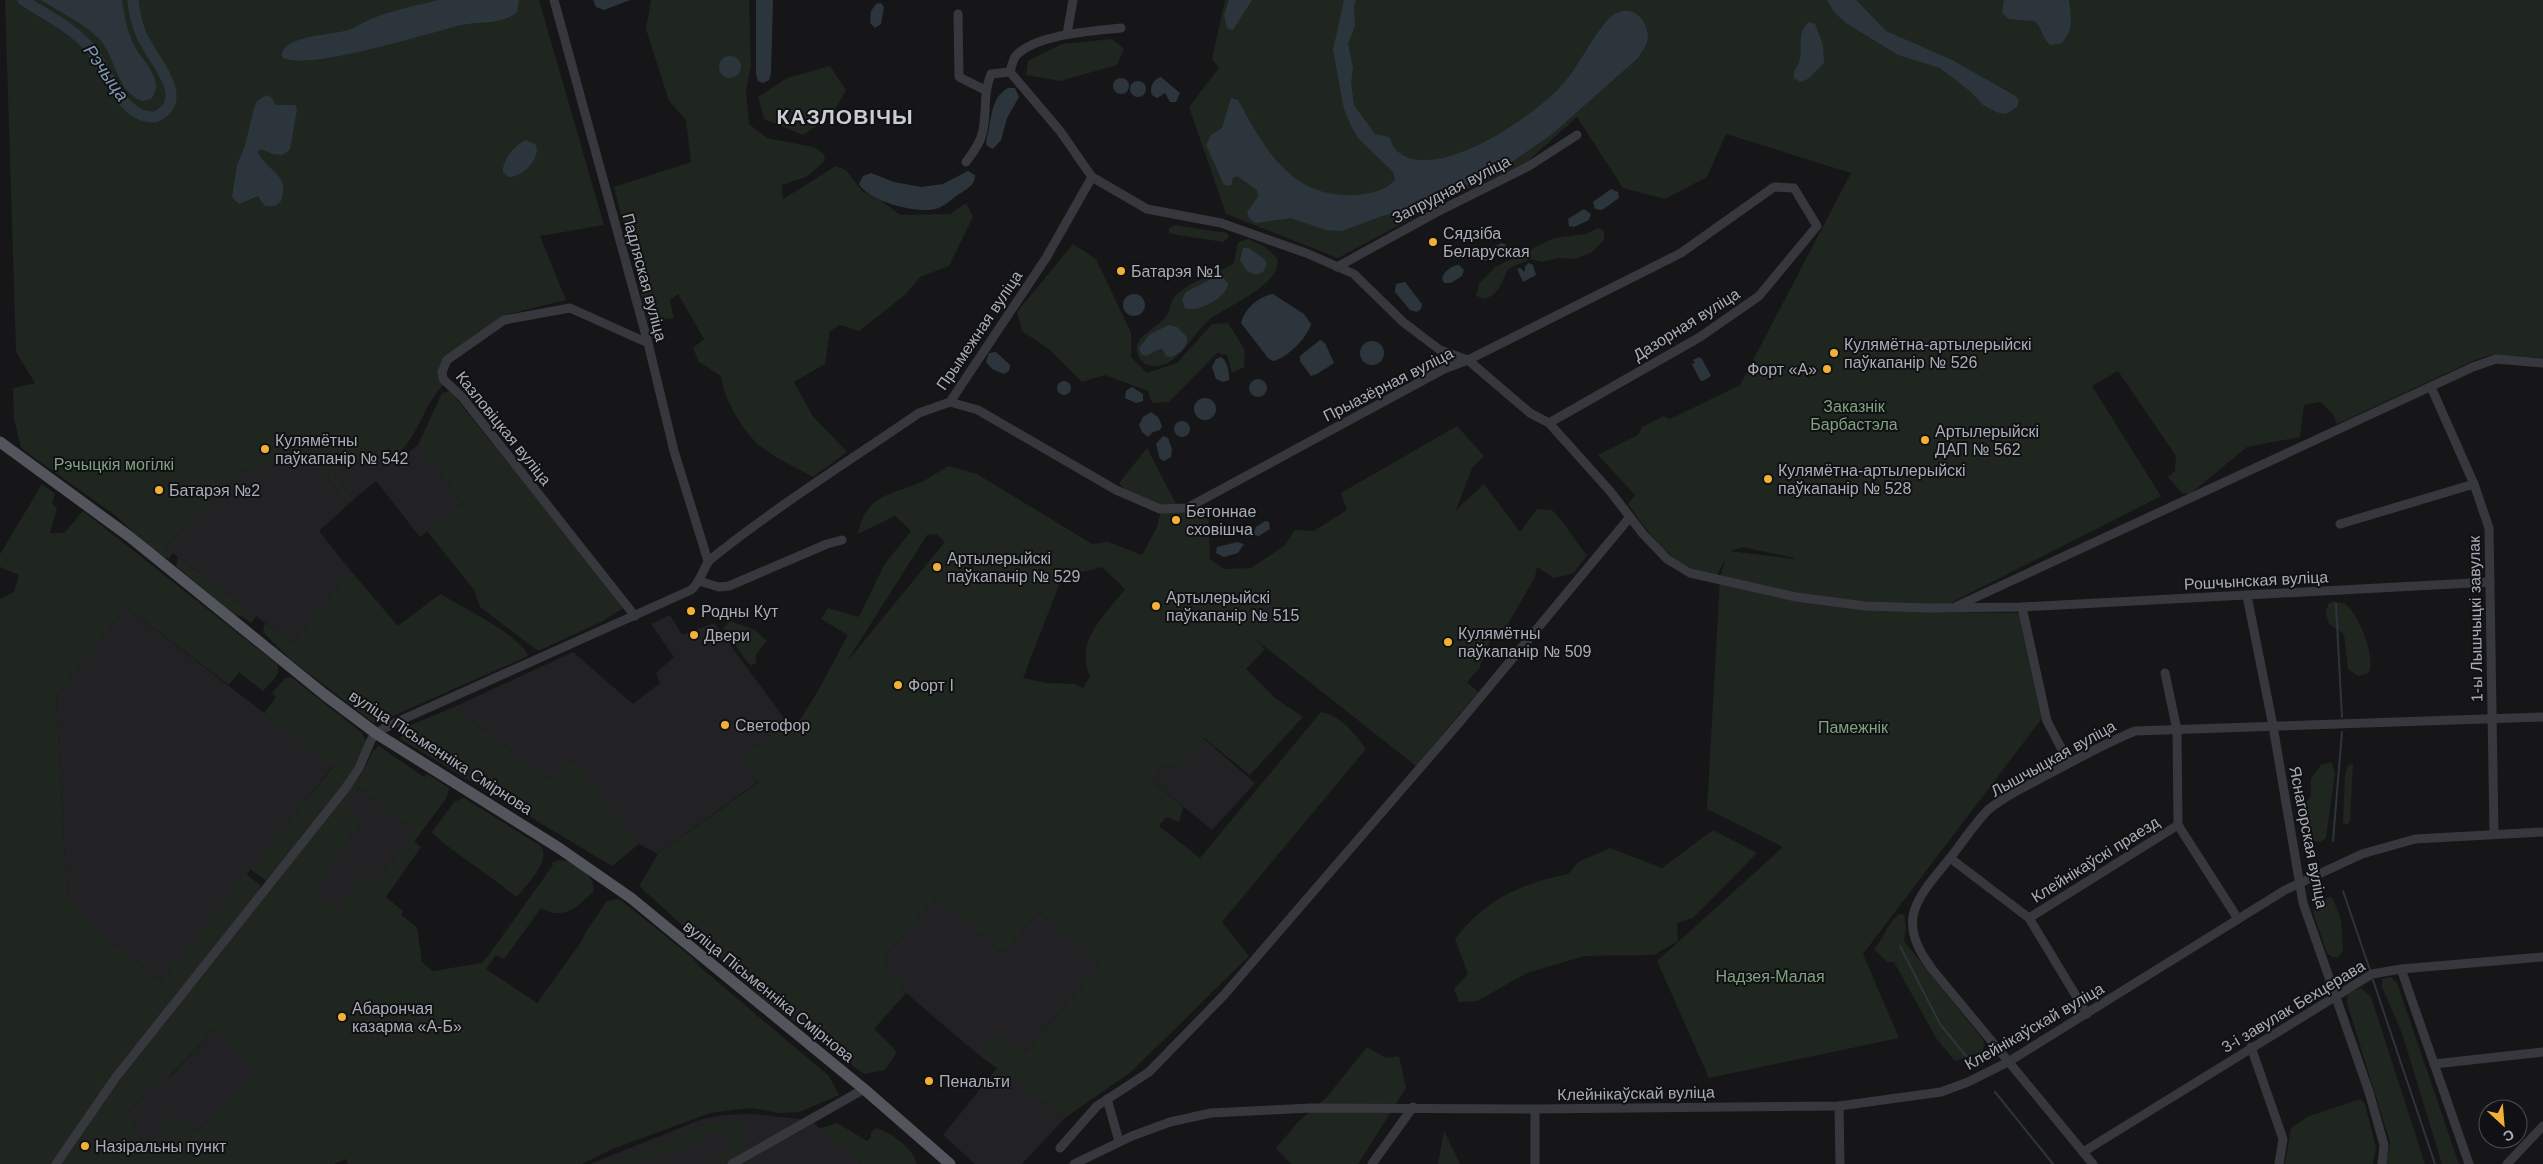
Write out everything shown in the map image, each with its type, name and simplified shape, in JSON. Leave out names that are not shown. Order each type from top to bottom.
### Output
[{"type":"main road","name":"вуліца Пісьменніка Смірнова","points":[[0,442],[130,537],[325,695],[377,734],[607,880],[864,1089],[950,1164]]},
{"type":"street","name":"Падляская вуліца","points":[[554,0],[648,343],[674,451],[708,561]]},
{"type":"street","points":[[1067,34],[1073,0]]},
{"type":"street","points":[[958,14],[959,77],[985,90]]},
{"type":"street","points":[[1010,72],[1015,57],[1039,41],[1067,34],[1121,28]]},
{"type":"street","points":[[966,162],[982,137],[985,118],[985,90],[991,74],[1010,72]]},
{"type":"street","points":[[1010,72],[1060,131],[1092,177],[1147,209],[1221,222],[1306,253],[1354,274],[1403,322],[1440,350],[1468,360],[1530,413],[1550,423],[1610,491],[1630,517],[1458,724],[1224,995],[1149,1072],[1097,1106],[1060,1148]]},
{"type":"street","name":"Запрудная вуліца","points":[[1337,267],[1437,212],[1529,166],[1577,135]]},
{"type":"street","name":"Прымежная вуліца","points":[[708,561],[919,413],[950,402],[1046,258],[1092,177]]},
{"type":"street","name":"Прыазёрная вуліца","points":[[950,402],[978,410],[1116,490],[1160,509],[1186,508],[1444,369],[1468,360],[1681,253],[1774,187],[1794,188],[1817,226]]},
{"type":"street","name":"Дазорная вуліца","points":[[1550,423],[1700,337],[1759,296],[1817,226]]},
{"type":"street","name":"Казловіцкая вуліца","points":[[635,616],[462,397],[443,378],[442,372],[447,360],[504,320],[570,308],[648,343]]},
{"type":"street","points":[[1952,608],[2473,367],[2496,359],[2543,363]]},
{"type":"street","name":"1-ы Лышчыцкі завулак","points":[[2431,387],[2474,484],[2489,528],[2494,833]]},
{"type":"street","points":[[2340,524],[2474,484]]},
{"type":"street","name":"Рошчынская вуліца","points":[[1630,517],[1666,559],[1690,574],[1706,579],[1796,596],[1865,606],[2022,607],[2490,582]]},
{"type":"street","points":[[699,581],[719,587],[730,586],[827,544],[842,540]]},
{"type":"street","points":[[56,1164],[116,1077],[345,789],[377,734],[399,721],[691,590],[699,581],[708,561]]},
{"type":"street","name":"Яснагорская вуліца","points":[[2247,596],[2273,726],[2303,903],[2370,1092],[2384,1145],[2382,1164]]},
{"type":"street","points":[[2022,607],[2048,721],[2069,763]]},
{"type":"street","points":[[2165,673],[2177,730],[2178,825],[2238,919]]},
{"type":"street","name":"Лышчыцкая вуліца","points":[[2093,1164],[1932,969],[1913,938],[1912,920],[1916,904],[1926,886],[1988,810],[2009,795],[2135,731],[2543,717]]},
{"type":"street","name":"Клейнікаўскі праезд","points":[[2028,918],[2178,825]]},
{"type":"street","name":"Клейнікаўскай вуліца","points":[[1074,1164],[1118,1141],[1170,1122],[1211,1113],[1312,1108],[1536,1109],[1839,1106],[1941,1092],[1968,1082],[2008,1062],[2299,883],[2362,854],[2415,839],[2494,833],[2543,832]]},
{"type":"street","points":[[1950,858],[2028,918],[2087,1014]]},
{"type":"street","name":"3-і завулак Бехцерава","points":[[2083,1152],[2336,994],[2372,974],[2402,969],[2543,957]]},
{"type":"street","points":[[2402,969],[2469,1164]]},
{"type":"street","points":[[2251,1047],[2283,1139],[2279,1164]]},
{"type":"street","points":[[2434,1064],[2543,1052]]},
{"type":"street","points":[[732,1164],[864,1089]]},
{"type":"street","points":[[1107,1100],[1118,1141]]},
{"type":"street","points":[[1839,1106],[1840,1164]]},
{"type":"street","points":[[1372,1164],[1413,1107]]},
{"type":"street","points":[[1535,1164],[1536,1109]]},
{"type":"street","points":[[2506,1164],[2543,1126]]},
{"type":"shaded area","points":[[41,0],[122,0],[126,22],[133,43],[151,70],[154,78],[155,92],[151,99],[143,101],[128,92],[102,42],[81,25]]},
{"type":"shaded area","points":[[439,0],[519,0],[517,12],[498,21],[462,25],[340,56],[295,61],[282,57],[284,50],[290,44],[299,40],[348,30],[384,14]]},
{"type":"shaded area","points":[[593,0],[630,0],[604,10],[596,7]]},
{"type":"shaded area","points":[[756,0],[773,0],[771,74],[769,80],[763,83],[758,81],[756,74]]},
{"type":"shaded area","points":[[1229,0],[1252,0],[1233,30],[1227,28],[1224,15]]},
{"type":"shaded area","points":[[1344,0],[1356,0],[1354,6],[1355,26],[1348,44],[1353,68],[1351,82],[1354,105],[1375,134],[1389,137],[1396,150],[1413,159],[1435,160],[1459,153],[1485,142],[1532,112],[1564,83],[1601,28],[1613,15],[1626,11],[1637,15],[1645,24],[1648,38],[1638,58],[1551,135],[1500,170],[1477,182],[1433,194],[1407,210],[1382,216],[1342,231],[1326,230],[1291,218],[1255,223],[1249,218],[1247,212],[1258,197],[1257,190],[1237,176],[1233,178],[1231,186],[1224,185],[1206,145],[1211,135],[1222,128],[1231,98],[1238,100],[1270,153],[1297,180],[1314,189],[1333,194],[1356,195],[1383,189],[1395,180],[1393,172],[1359,139],[1344,109],[1333,50]]},
{"type":"shaded area","points":[[1827,0],[1856,0],[1886,31],[1952,60],[2014,95],[2019,100],[2017,107],[2006,114],[1996,112],[1983,105],[1971,92],[1940,68],[1898,55],[1846,23],[1834,12]]},
{"type":"shaded area","points":[[2004,0],[2069,0],[2071,23],[2066,38],[2062,43],[2050,45],[2035,21],[2009,19],[2002,13]]},
{"type":"shaded area","points":[[881,3],[884,7],[881,24],[875,28],[870,23],[871,11],[876,4]]},
{"type":"shaded area","points":[[1809,22],[1815,24],[1823,45],[1824,63],[1808,79],[1800,82],[1794,78],[1794,73],[1801,54],[1801,35]]},
{"type":"shaded area","points":[[730,56],[738,59],[741,67],[738,75],[730,78],[722,75],[719,67],[722,59]]},
{"type":"shaded area","points":[[1161,77],[1180,93],[1176,102],[1170,102],[1165,93],[1157,98],[1152,95],[1152,84]]},
{"type":"shaded area","points":[[1121,78],[1127,80],[1129,86],[1127,92],[1121,94],[1115,92],[1113,86],[1115,80]]},
{"type":"shaded area","points":[[1135,81],[1141,81],[1146,86],[1144,95],[1135,97],[1130,92],[1130,86]]},
{"type":"shaded area","points":[[1008,88],[1015,88],[1019,97],[1007,118],[1001,140],[993,149],[987,146],[986,141],[992,112],[997,98]]},
{"type":"shaded area","points":[[266,95],[271,97],[276,105],[295,105],[297,109],[290,150],[282,155],[273,154],[261,149],[258,152],[261,158],[278,175],[283,186],[283,193],[281,201],[272,206],[264,205],[258,196],[239,204],[232,197],[237,165],[245,146],[254,108],[257,101]]},
{"type":"shaded area","points":[[526,140],[536,145],[536,156],[524,171],[508,177],[503,172],[507,158],[514,149]]},
{"type":"shaded area","points":[[968,171],[975,175],[971,186],[942,206],[927,210],[905,208],[882,201],[872,196],[859,184],[863,176],[871,173],[894,182],[921,187],[943,184]]},
{"type":"shaded area","points":[[1611,189],[1618,192],[1619,198],[1602,210],[1595,209],[1593,202]]},
{"type":"shaded area","points":[[1584,209],[1591,214],[1589,220],[1574,227],[1569,226],[1568,219]]},
{"type":"shaded area","points":[[1502,243],[1506,245],[1504,251],[1485,261],[1479,260],[1478,255],[1480,253]]},
{"type":"shaded area","points":[[1243,248],[1249,248],[1264,259],[1267,264],[1263,272],[1255,275],[1246,270],[1240,260]]},
{"type":"shaded area","points":[[1529,263],[1533,265],[1536,275],[1523,282],[1517,269],[1520,268],[1525,272],[1525,266]]},
{"type":"shaded area","points":[[1459,265],[1464,270],[1462,276],[1451,283],[1444,283],[1442,279],[1446,271]]},
{"type":"shaded area","points":[[1217,276],[1224,278],[1228,284],[1217,299],[1197,308],[1185,308],[1182,299],[1186,292]]},
{"type":"shaded area","points":[[1405,282],[1422,304],[1421,309],[1417,312],[1410,310],[1395,292],[1396,284]]},
{"type":"shaded area","points":[[1134,294],[1142,297],[1145,305],[1142,313],[1134,316],[1126,313],[1123,305],[1126,297]]},
{"type":"shaded area","points":[[1273,294],[1304,314],[1311,324],[1306,335],[1296,347],[1273,361],[1268,358],[1241,323],[1245,313],[1253,304],[1263,297]]},
{"type":"shaded area","points":[[1169,325],[1177,327],[1187,337],[1186,344],[1182,350],[1171,357],[1166,356],[1162,348],[1146,356],[1141,354],[1139,348],[1150,334]]},
{"type":"shaded area","points":[[1320,340],[1325,343],[1334,363],[1311,376],[1300,361],[1300,356]]},
{"type":"shaded area","points":[[1372,341],[1381,344],[1384,353],[1381,362],[1372,365],[1363,362],[1360,353],[1363,344]]},
{"type":"shaded area","points":[[996,352],[1010,365],[1009,371],[1004,374],[992,369],[986,362],[989,353]]},
{"type":"shaded area","points":[[1221,357],[1226,364],[1229,374],[1229,380],[1223,382],[1216,379],[1212,367],[1216,359]]},
{"type":"shaded area","points":[[1699,357],[1711,376],[1703,381],[1700,380],[1692,364],[1695,363],[1693,360]]},
{"type":"shaded area","points":[[1258,379],[1264,382],[1267,388],[1264,394],[1258,397],[1252,394],[1249,388],[1252,382]]},
{"type":"shaded area","points":[[1061,381],[1067,381],[1071,388],[1067,395],[1061,395],[1057,391],[1057,385]]},
{"type":"shaded area","points":[[1132,387],[1143,394],[1143,401],[1136,403],[1125,398],[1126,391]]},
{"type":"shaded area","points":[[1205,398],[1213,401],[1216,409],[1213,417],[1205,420],[1197,417],[1194,409],[1197,401]]},
{"type":"shaded area","points":[[1151,412],[1158,417],[1162,426],[1160,430],[1153,432],[1148,437],[1142,432],[1139,425],[1143,417]]},
{"type":"shaded area","points":[[1179,421],[1185,421],[1190,426],[1188,435],[1179,437],[1174,432],[1174,426]]},
{"type":"shaded area","points":[[1163,436],[1168,438],[1172,449],[1171,457],[1164,461],[1160,459],[1156,444]]},
{"type":"shaded area","points":[[418,445],[464,504],[420,537],[376,481],[354,499],[334,476],[347,465],[373,462],[390,447],[401,459]]},
{"type":"shaded area","points":[[307,461],[319,468],[349,504],[319,531],[350,570],[293,644],[165,547],[244,469]]},
{"type":"shaded area","points":[[1265,521],[1269,522],[1270,529],[1259,536],[1253,535],[1256,527]]},
{"type":"shaded area","points":[[1237,542],[1244,544],[1238,553],[1224,557],[1216,553],[1217,547]]},
{"type":"shaded area","points":[[126,607],[333,766],[161,982],[110,941],[67,898],[56,696]]},
{"type":"shaded area","points":[[670,615],[682,635],[714,623],[787,722],[741,758],[759,781],[658,854],[639,844],[574,761],[546,779],[454,707],[573,652],[633,704],[660,683],[656,673],[674,657],[651,624]]},
{"type":"shaded area","points":[[1203,738],[1255,783],[1212,830],[1151,780],[1163,763],[1176,769]]},
{"type":"shaded area","points":[[359,787],[415,831],[378,881],[366,873],[338,910],[313,890],[362,820],[343,807]]},
{"type":"shaded area","points":[[936,896],[1003,953],[1039,911],[1101,964],[1024,1054],[1000,1033],[980,1056],[906,993],[883,959]]},
{"type":"shaded area","points":[[214,1029],[258,1073],[196,1133],[144,1146],[128,1113],[163,1073],[170,1077]]},
{"type":"shaded area","points":[[997,1068],[1066,1117],[1022,1164],[975,1164],[943,1135]]},
{"type":"shaded area","points":[[752,1114],[810,1120],[862,1164],[590,1164],[702,1119],[722,1115]]},
{"type":"green space","name":"Рэчыцкія могілкі","points":[[5,0],[539,0],[604,225],[540,236],[566,300],[505,315],[447,356],[438,371],[438,379],[443,385],[430,402],[411,439],[397,455],[389,447],[373,462],[347,465],[334,476],[354,499],[349,504],[319,468],[307,461],[244,469],[165,547],[173,553],[169,558],[163,558],[116,516],[21,448],[14,419],[13,388],[35,383],[16,352]]},
{"type":"green space","points":[[651,0],[749,0],[751,66],[746,91],[749,124],[767,138],[813,147],[824,154],[825,161],[806,177],[782,185],[783,199],[836,166],[846,170],[862,191],[880,200],[900,215],[950,214],[966,203],[973,217],[949,266],[920,277],[905,295],[859,331],[840,325],[830,331],[825,364],[794,382],[812,415],[847,452],[813,477],[765,450],[746,431],[729,404],[721,376],[699,362],[693,348],[704,339],[678,294],[670,300],[674,318],[648,321],[614,187],[691,162],[686,120],[669,101],[646,29]]},
{"type":"green space","points":[[1225,0],[2543,0],[2543,358],[2490,355],[2475,360],[2337,424],[2333,414],[2321,402],[2304,405],[2300,437],[2247,447],[2190,494],[2182,493],[2168,477],[2175,471],[2176,456],[2118,371],[2092,386],[2161,496],[1933,612],[2022,613],[2043,717],[1863,954],[1899,1038],[1709,1078],[1657,961],[1783,847],[1707,809],[1720,578],[1726,557],[1716,578],[1685,565],[1664,550],[1628,504],[1635,495],[1598,455],[1638,435],[1642,427],[1664,416],[1670,419],[1740,385],[1851,173],[1726,134],[1707,177],[1665,199],[1623,188],[1577,117],[1527,162],[1450,198],[1338,258],[1226,214],[1189,107],[1219,68],[1212,59]],"holes":[[[1743,547],[1794,559],[1730,551]]]},
{"type":"green space","points":[[1112,39],[1124,49],[1117,65],[1060,81],[1026,75],[1028,61],[1062,44]]},
{"type":"green space","points":[[830,66],[846,90],[831,116],[803,135],[764,119],[758,97],[787,78]]},
{"type":"green space","points":[[1175,225],[1227,233],[1229,237],[1223,242],[1169,233],[1169,228]]},
{"type":"green space","points":[[1598,228],[1604,231],[1604,240],[1592,252],[1576,259],[1558,258],[1542,262],[1530,259],[1508,269],[1500,287],[1490,297],[1485,299],[1476,296],[1479,284],[1495,267],[1554,238],[1586,234]]},
{"type":"green space","points":[[1249,239],[1265,247],[1277,258],[1277,268],[1272,277],[1253,293],[1210,319],[1174,359],[1156,366],[1145,364],[1139,357],[1137,344],[1145,334],[1166,317],[1175,296],[1187,286],[1234,263],[1238,242]]},
{"type":"green space","points":[[1073,244],[1096,259],[1131,333],[1131,357],[1147,373],[1177,363],[1212,324],[1228,323],[1245,350],[1244,367],[1232,373],[1227,355],[1217,353],[1169,402],[1152,403],[1148,391],[1105,375],[1082,382],[1050,350],[1022,331],[1017,312]]},
{"type":"green space","points":[[450,391],[625,607],[601,622],[538,651],[480,607],[474,590],[427,531],[464,504],[418,445],[442,393]]},
{"type":"green space","points":[[1457,426],[1484,456],[1472,468],[1456,510],[1484,484],[1520,532],[1537,509],[1552,510],[1587,555],[1574,573],[1554,578],[1537,567],[1535,577],[1507,626],[1492,636],[1479,669],[1467,682],[1478,692],[1416,766],[1255,639],[1265,649],[1246,669],[1275,698],[1303,717],[1250,775],[1204,738],[1176,769],[1163,763],[1151,780],[1183,807],[1179,822],[1166,817],[1159,826],[1200,858],[1321,712],[1341,721],[1352,731],[1366,749],[1222,922],[1249,956],[1131,1072],[1066,1117],[980,1056],[1000,1033],[1025,1053],[1101,964],[1039,911],[1003,953],[936,896],[883,959],[906,993],[874,1029],[897,1052],[885,1070],[864,1074],[761,997],[639,886],[658,854],[759,782],[741,758],[787,722],[798,723],[818,691],[848,635],[821,619],[828,608],[859,617],[884,565],[911,531],[895,516],[858,534],[867,511],[881,498],[928,479],[948,466],[977,474],[1092,544],[1108,542],[1142,555],[1157,527],[1162,507],[1128,493],[1119,483],[1147,448],[1176,504],[1193,510],[1208,511],[1210,559],[1224,569],[1251,568],[1284,546],[1295,530],[1314,531],[1347,510],[1341,493]],"holes":[[[937,534],[945,542],[846,663],[927,535]],[[1102,567],[1125,589],[1101,619],[1089,640],[1086,651],[1086,663],[1090,676],[1083,688],[1075,684],[1047,683],[1023,678],[1062,577]]]},
{"type":"green space","points":[[42,484],[55,494],[52,502],[57,509],[50,533],[64,533],[83,511],[277,664],[277,675],[263,691],[239,672],[229,685],[126,607],[56,696],[67,898],[110,941],[161,982],[246,874],[260,885],[261,892],[271,878],[265,880],[250,869],[333,767],[264,713],[276,697],[272,693],[285,678],[291,677],[361,732],[366,740],[361,755],[346,782],[343,797],[361,775],[373,751],[379,746],[424,777],[427,774],[449,788],[447,797],[414,842],[421,847],[386,897],[403,911],[401,915],[417,927],[422,962],[433,971],[481,963],[553,865],[552,863],[557,860],[564,860],[586,872],[591,879],[593,892],[575,908],[563,913],[549,912],[541,908],[504,959],[496,955],[486,969],[537,1003],[581,942],[607,901],[619,899],[692,957],[700,967],[829,1076],[839,1095],[800,1112],[779,1113],[751,1108],[710,1113],[610,1150],[582,1164],[348,1164],[346,1159],[334,1164],[0,1164],[0,599],[14,592],[19,575],[0,567],[0,554]],"holes":[[[359,787],[415,831],[378,881],[367,872],[338,909],[314,890],[362,820],[344,807]],[[214,1029],[258,1073],[196,1133],[175,1113],[144,1146],[128,1113],[163,1073],[169,1077]]]},
{"type":"green space","points":[[178,557],[256,616],[251,623],[243,617],[233,614],[176,566]]},
{"type":"green space","points":[[350,570],[398,626],[440,594],[503,631],[523,648],[528,656],[375,724],[290,659],[263,632],[265,623],[293,644]]},
{"type":"green space","points":[[2333,601],[2345,604],[2361,626],[2370,657],[2371,666],[2369,673],[2358,676],[2348,669],[2344,634],[2329,624],[2326,613],[2328,604]]},
{"type":"green space","points":[[730,621],[755,630],[767,641],[756,655],[756,663],[751,665],[747,662],[723,628]]},
{"type":"green space","points":[[454,707],[546,779],[574,760],[639,844],[612,866],[400,739],[406,727]]},
{"type":"green space","points":[[2331,762],[2335,772],[2326,838],[2320,842],[2309,840],[2298,821],[2298,813],[2311,796],[2311,779],[2321,765]]},
{"type":"green space","points":[[2353,764],[2350,821],[2347,825],[2343,823],[2345,775],[2348,765]]},
{"type":"green space","points":[[464,798],[541,846],[543,858],[541,865],[517,897],[442,842],[432,832],[454,802]]},
{"type":"green space","points":[[1713,830],[1757,853],[1693,918],[1677,923],[1678,941],[1654,955],[1585,956],[1527,973],[1477,1001],[1459,1002],[1454,989],[1468,974],[1455,939],[1479,913],[1492,903],[1519,888],[1568,874],[1578,862],[1610,848],[1662,868]]},
{"type":"green space","points":[[2332,897],[2341,919],[2343,951],[2338,957],[2332,957],[2327,953],[2313,912],[2322,898]]},
{"type":"green space","points":[[1899,914],[1904,915],[1906,928],[1904,941],[1984,1041],[1983,1051],[1955,1061],[1936,1038],[1894,962],[1887,962],[1874,949],[1891,922]]},
{"type":"green space","points":[[2391,977],[2397,983],[2459,1164],[2442,1164],[2402,1033],[2382,987],[2382,979]]},
{"type":"green space","points":[[2361,988],[2371,997],[2425,1164],[2386,1164],[2390,1142],[2347,1003],[2348,993]]},
{"type":"green space","points":[[1367,1047],[1386,1058],[1399,1056],[1406,1088],[1358,1164],[1291,1164],[1276,1148],[1299,1121],[1327,1097]]},
{"type":"green space","points":[[2360,1099],[2365,1104],[2376,1148],[2373,1164],[2285,1164],[2291,1128],[2309,1116]]},
{"type":"green space","points":[[736,1119],[745,1126],[743,1150],[737,1157],[725,1164],[716,1160],[716,1154],[729,1146],[731,1137],[724,1129],[706,1134],[695,1146],[678,1153],[670,1151],[637,1164],[611,1164],[706,1124]]},
{"type":"green space","points":[[837,1123],[867,1141],[871,1137],[871,1132],[877,1128],[883,1131],[906,1147],[915,1158],[917,1164],[862,1164],[819,1129]]},
{"type":"green space","points":[[1444,1131],[1460,1164],[1438,1164]]},
{"type":"waterway","name":"Рэчыца","points":[[23,0],[66,27],[82,40],[96,56],[116,91],[133,110],[143,115],[155,117],[166,109],[171,100],[170,89],[166,78],[141,34],[133,0]]},
{"type":"waterway","points":[[2336,604],[2342,717]]},
{"type":"waterway","points":[[2333,841],[2342,732]]},
{"type":"waterway","points":[[2343,891],[2370,970]]},
{"type":"waterway","points":[[1900,946],[1940,1024],[1966,1056]]},
{"type":"waterway","points":[[2373,980],[2435,1164]]},
{"type":"waterway","points":[[1995,1092],[2053,1164]]},
{"type":"place","name":"Сядзіба Беларуская","points":[[1433,242]]},
{"type":"place","name":"Батарэя №1","points":[[1121,271]]},
{"type":"place","name":"Кулямётна-артылерыйскі паўкапанір № 526","points":[[1834,353]]},
{"type":"place","name":"Форт «А»","points":[[1827,369]]},
{"type":"place","name":"Артылерыйскі ДАП № 562","points":[[1925,440]]},
{"type":"place","name":"Кулямётны паўкапанір № 542","points":[[265,449]]},
{"type":"place","name":"Кулямётна-артылерыйскі паўкапанір № 528","points":[[1768,479]]},
{"type":"place","name":"Батарэя №2","points":[[159,490]]},
{"type":"place","name":"Бетоннае сховішча","points":[[1176,520]]},
{"type":"place","name":"Артылерыйскі паўкапанір № 529","points":[[937,567]]},
{"type":"place","name":"Артылерыйскі паўкапанір № 515","points":[[1156,606]]},
{"type":"place","name":"Родны Кут","points":[[691,611]]},
{"type":"place","name":"Двери","points":[[694,635]]},
{"type":"place","name":"Кулямётны паўкапанір № 509","points":[[1448,642]]},
{"type":"place","name":"Форт I","points":[[898,685]]},
{"type":"place","name":"Светофор","points":[[725,725]]},
{"type":"place","name":"Абарончая казарма «А-Б»","points":[[342,1017]]},
{"type":"place","name":"Пенальти","points":[[929,1081]]},
{"type":"place","name":"Назіральны пункт","points":[[85,1146]]},
{"type":"district","name":"КАЗЛОВІЧЫ","points":[[845,117]]},
{"type":"park label","name":"Заказнік Барбастэла","points":[[1854,415]]},
{"type":"park label","name":"Памежнік","points":[[1853,727]]},
{"type":"park label","name":"Надзея-Малая","points":[[1770,976]]}]
